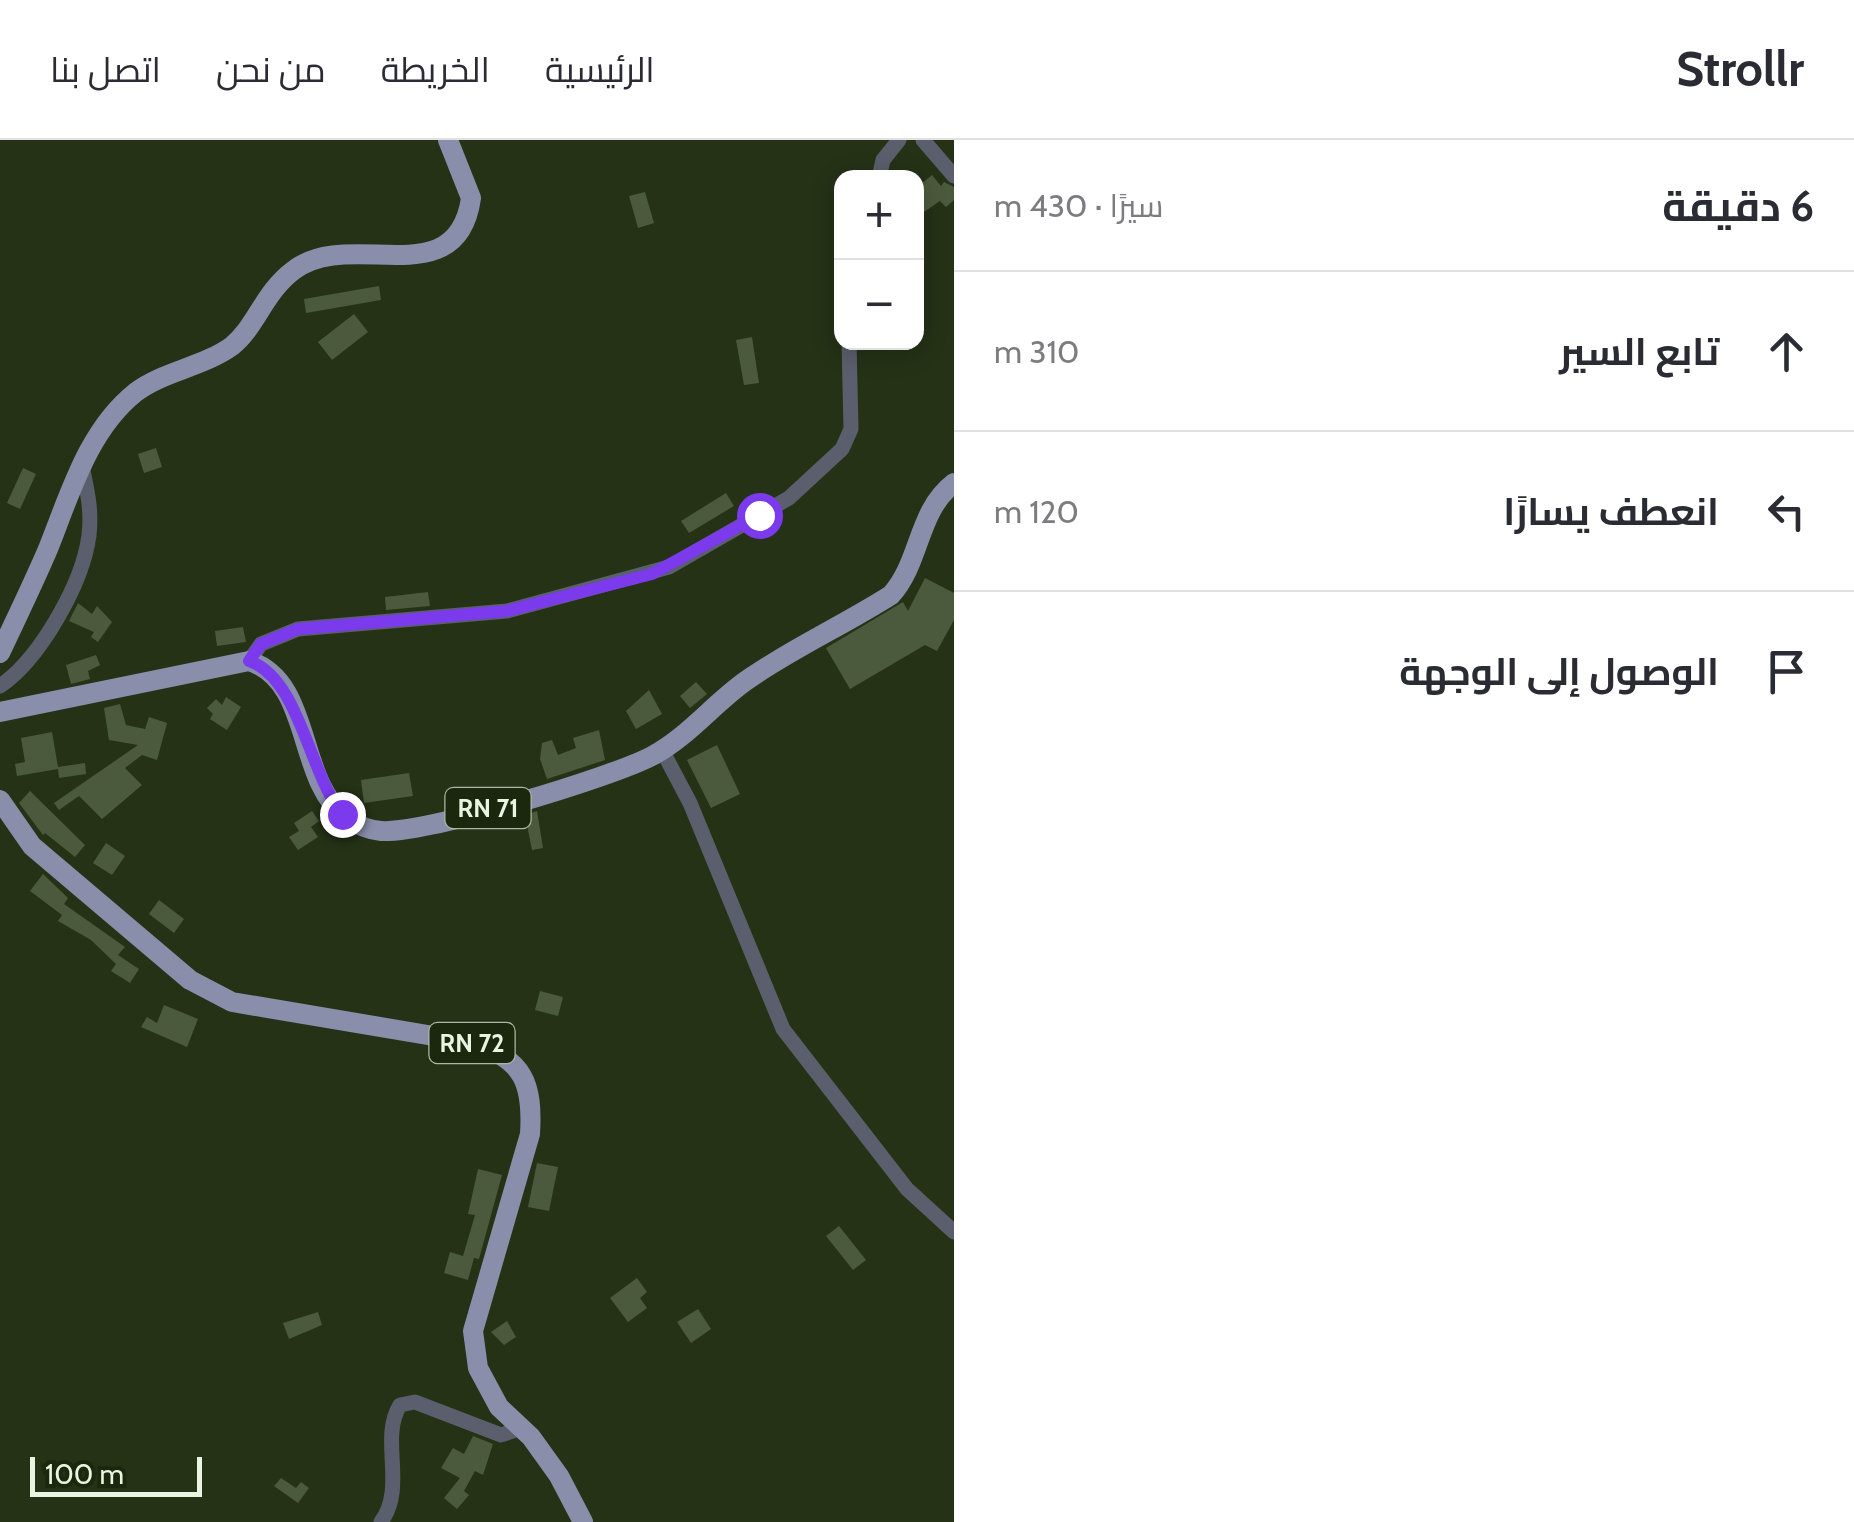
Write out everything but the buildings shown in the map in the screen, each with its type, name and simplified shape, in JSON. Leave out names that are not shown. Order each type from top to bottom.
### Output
[{"type":"main road","points":[[0,653],[104,422],[139,390],[202,364],[236,343],[272,286],[302,263],[346,254],[422,255],[445,248],[459,234],[471,198],[448,140]]},
{"type":"main road","name":"RN 71","points":[[249,661],[268,669],[288,696],[331,800],[342,814],[366,828],[408,828],[470,813],[604,776],[662,750],[756,674],[891,594],[901,584],[934,504],[954,483]]},
{"type":"main road","points":[[0,712],[249,661]]},
{"type":"main road","name":"RN 72","points":[[0,800],[32,846],[190,980],[232,1002],[475,1043],[505,1054],[514,1064],[532,1102],[530,1134],[473,1332],[478,1368],[499,1407],[522,1428],[560,1476],[583,1522]]},
{"type":"street","points":[[881,170],[898,140]]},
{"type":"street","points":[[923,140],[954,176]]},
{"type":"street","points":[[249,661],[261,644],[298,629],[507,611],[669,567],[788,498],[842,449],[851,429],[849,350]]},
{"type":"street","points":[[0,686],[35,655],[58,616],[84,553],[90,504],[82,466]]},
{"type":"street","points":[[662,750],[690,803],[782,1029],[907,1189],[954,1232]]},
{"type":"street","points":[[382,1522],[391,1508],[395,1469],[392,1418],[400,1405],[414,1402],[500,1435],[522,1428]]},
{"type":"route","points":[[342,814],[321,783],[288,696],[268,669],[249,661],[253,650],[261,644],[320,624],[507,611],[574,596],[669,567],[699,546],[759,515]]}]
